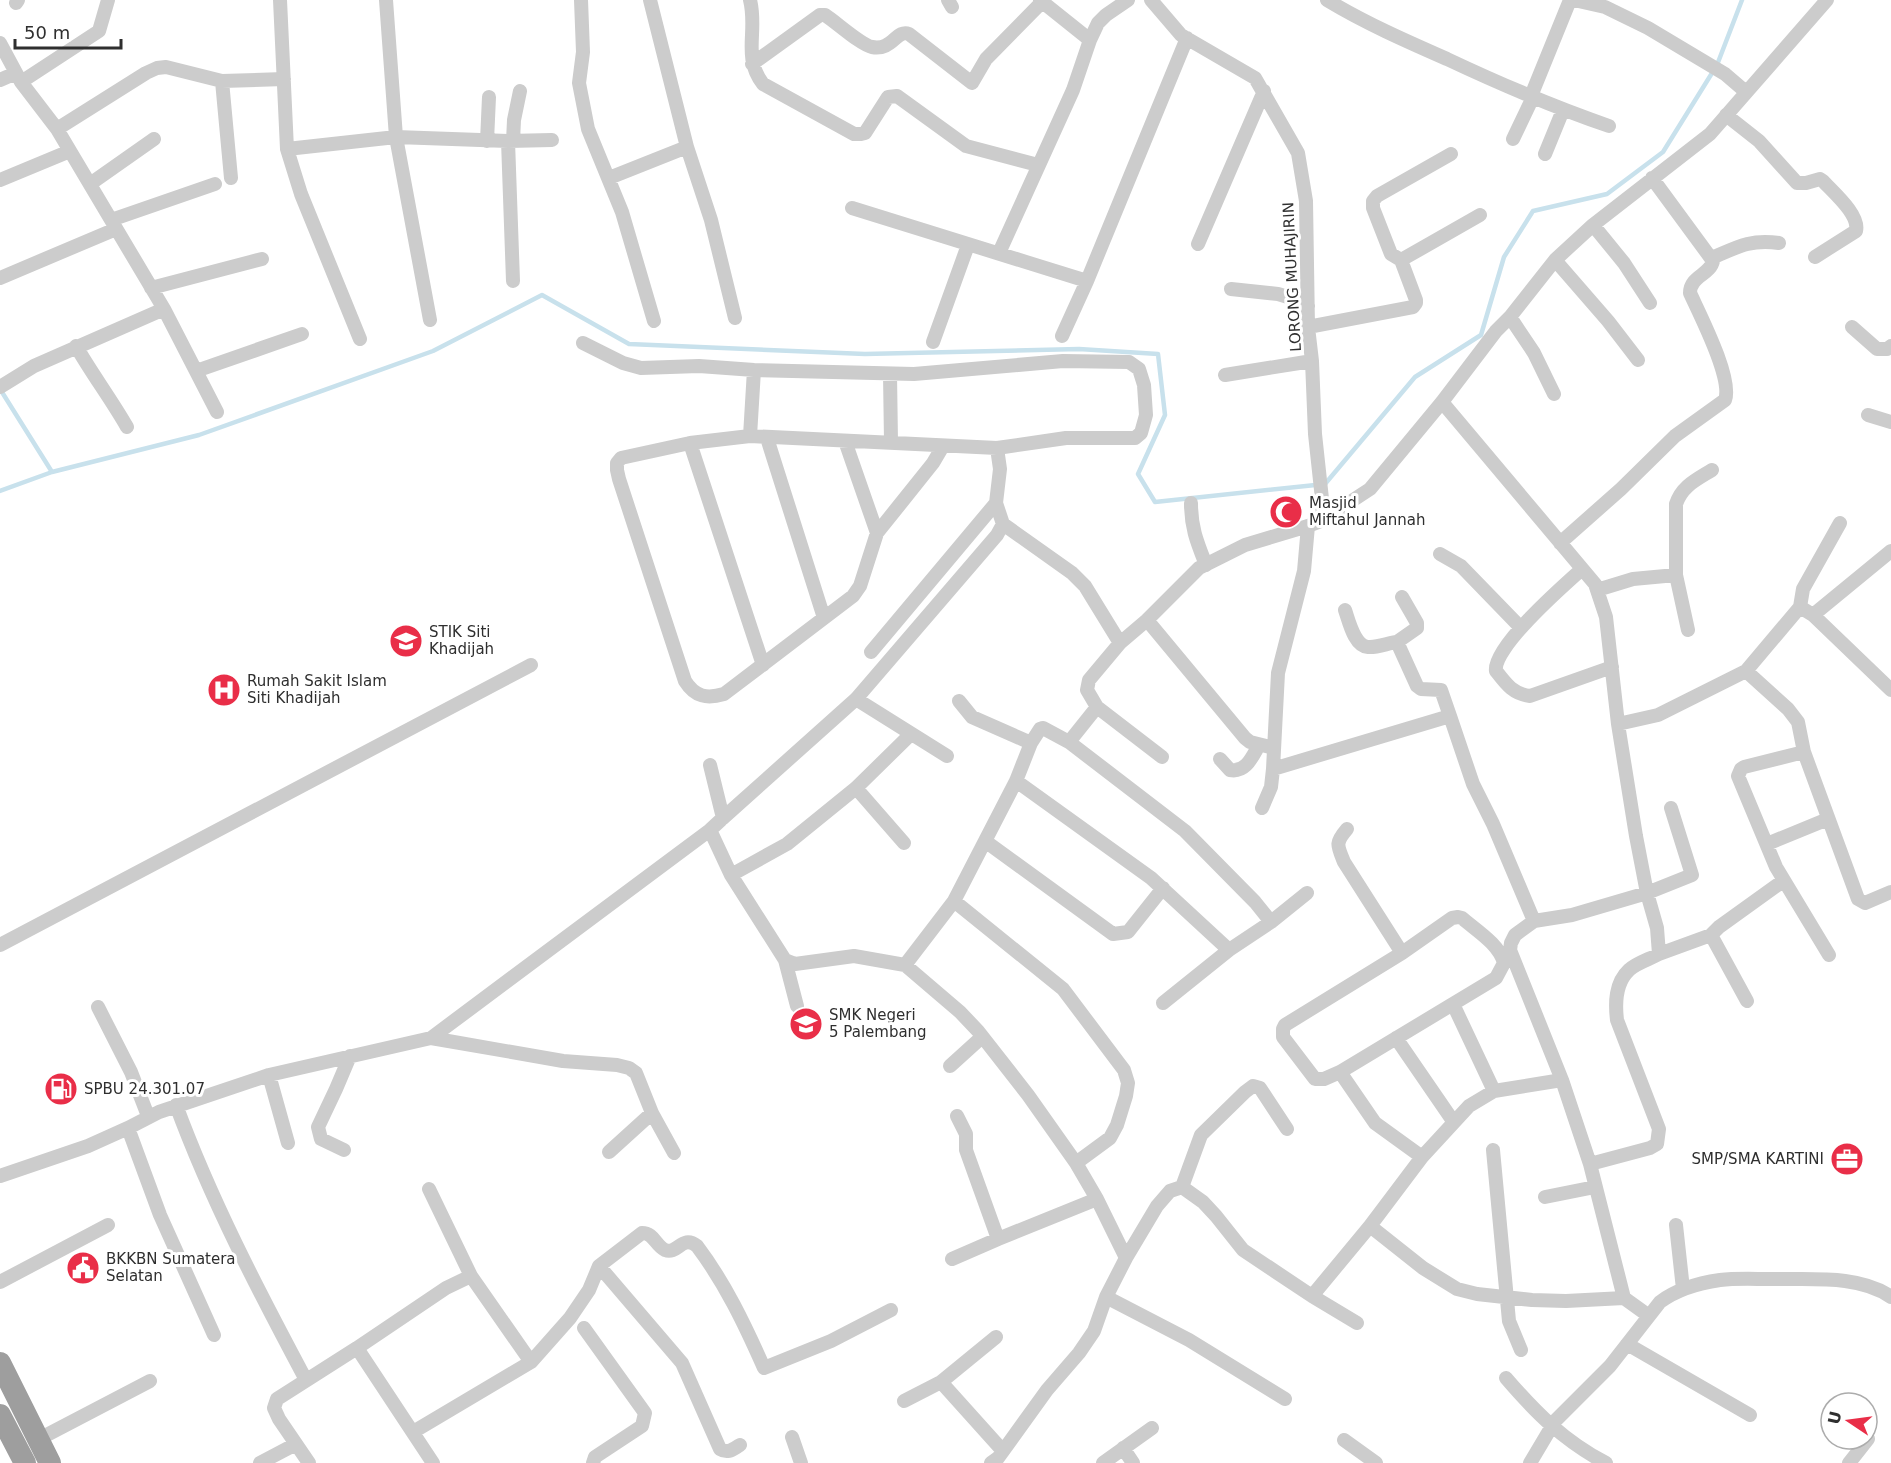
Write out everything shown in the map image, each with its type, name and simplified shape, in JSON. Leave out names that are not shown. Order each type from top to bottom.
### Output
[{"type":"highway","points":[[0,1363],[50,1463]]},
{"type":"highway","points":[[0,1416],[6,1435],[25,1463]]},
{"type":"street","points":[[0,80],[18,78],[99,31],[108,0]]},
{"type":"street","points":[[280,0],[287,149],[301,194],[360,339]]},
{"type":"street","points":[[386,0],[396,137],[430,320]]},
{"type":"street","points":[[581,0],[583,52],[579,83],[588,129],[622,212],[654,321]]},
{"type":"street","points":[[650,0],[687,147],[711,220],[735,318]]},
{"type":"street","points":[[750,0],[753,10],[752,64],[763,84],[854,134],[865,133],[888,97],[897,96],[966,146],[1038,165]]},
{"type":"street","points":[[999,253],[1073,90],[1098,23],[1128,0]]},
{"type":"street","name":"LORONG MUHAJIRIN","points":[[1151,0],[1181,35],[1256,78],[1298,153],[1306,201],[1308,327],[1323,520]]},
{"type":"street","points":[[1327,0],[1365,22],[1532,97],[1609,126]]},
{"type":"street","points":[[1513,139],[1570,0]]},
{"type":"street","points":[[1574,0],[1605,7],[1648,28],[1725,74],[1746,92]]},
{"type":"street","points":[[1162,757],[1097,707],[1086,686],[1120,643],[1147,620],[1199,568],[1245,545],[1323,520],[1370,489],[1555,260],[1593,225],[1710,134],[1827,0]]},
{"type":"street","points":[[752,64],[820,15],[825,15],[868,47],[887,46],[905,32],[972,83],[986,59],[1041,1],[1090,40]]},
{"type":"street","points":[[1062,336],[1187,38]]},
{"type":"street","points":[[0,43],[18,78],[70,150],[164,309],[217,412]]},
{"type":"street","points":[[57,129],[157,68],[166,67],[222,81],[284,79]]},
{"type":"street","points":[[222,81],[231,178]]},
{"type":"street","points":[[513,281],[511,141],[520,91]]},
{"type":"street","points":[[1198,244],[1264,91]]},
{"type":"street","points":[[487,141],[489,97]]},
{"type":"street","points":[[1545,154],[1563,110]]},
{"type":"street","points":[[1726,115],[1759,141],[1797,183],[1820,179],[1852,214],[1857,226],[1856,231],[1815,257]]},
{"type":"street","points":[[287,149],[396,137],[487,141],[552,140]]},
{"type":"street","points":[[90,184],[154,138]]},
{"type":"street","points":[[609,178],[687,147]]},
{"type":"street","points":[[0,180],[70,150]]},
{"type":"street","points":[[1308,327],[1413,307],[1416,300],[1401,260],[1391,254],[1373,208],[1373,201],[1377,196],[1451,154]]},
{"type":"street","points":[[1560,543],[1621,489],[1675,436],[1725,400],[1727,394],[1718,357],[1690,293],[1690,286],[1694,280],[1711,268],[1712,258],[1652,178]]},
{"type":"street","points":[[0,278],[114,224],[215,184]]},
{"type":"street","points":[[852,208],[1087,281]]},
{"type":"street","points":[[1401,260],[1480,215]]},
{"type":"street","points":[[1593,225],[1624,263],[1650,303]]},
{"type":"street","points":[[1712,258],[1738,245],[1762,240],[1779,243]]},
{"type":"street","points":[[933,342],[968,245]]},
{"type":"street","points":[[151,288],[262,259]]},
{"type":"street","points":[[1555,260],[1608,321],[1638,360]]},
{"type":"street","points":[[1231,289],[1278,294],[1308,306]]},
{"type":"street","points":[[0,387],[34,366],[76,346],[164,309]]},
{"type":"street","points":[[1510,317],[1534,353],[1554,394]]},
{"type":"street","points":[[1852,327],[1877,349],[1887,349],[1891,346]]},
{"type":"street","points":[[196,371],[302,334]]},
{"type":"street","points":[[583,343],[623,363],[640,368],[699,366],[754,370],[914,374],[1063,361],[1129,362],[1139,369],[1144,385],[1146,415],[1141,434],[1135,438],[1066,438],[997,448],[750,436],[690,443],[621,458],[617,463],[617,470],[685,681],[689,688],[706,697],[724,694],[853,596],[860,586],[877,533],[944,446]]},
{"type":"street","points":[[76,346],[94,376],[111,398],[127,427]]},
{"type":"street","points":[[1225,375],[1312,361]]},
{"type":"street","points":[[750,436],[754,370]]},
{"type":"street","points":[[890,374],[891,442]]},
{"type":"street","points":[[1442,402],[1595,584],[1606,617],[1618,724],[1647,893],[1657,928],[1659,954]]},
{"type":"street","points":[[1868,415],[1891,422]]},
{"type":"street","points":[[767,438],[824,618]]},
{"type":"street","points":[[845,441],[877,533]]},
{"type":"street","points":[[690,443],[764,665]]},
{"type":"street","points":[[997,448],[1000,469],[996,503],[1003,524],[1072,573],[1085,586],[1120,643]]},
{"type":"street","points":[[1688,630],[1676,575],[1676,504],[1685,487],[1712,470]]},
{"type":"street","points":[[871,652],[996,503]]},
{"type":"street","points":[[1191,503],[1194,536],[1206,565]]},
{"type":"street","points":[[1618,724],[1658,715],[1746,671],[1800,607],[1803,589],[1840,523]]},
{"type":"street","points":[[431,1038],[710,830],[856,699],[997,536],[1003,524]]},
{"type":"street","points":[[1262,808],[1271,787],[1278,673],[1304,571],[1308,526]]},
{"type":"street","points":[[1813,615],[1891,551]]},
{"type":"street","points":[[1440,554],[1461,566],[1521,628]]},
{"type":"street","points":[[1582,569],[1544,603],[1521,628],[1496,661],[1496,671],[1510,689],[1521,695],[1530,696],[1612,667]]},
{"type":"street","points":[[1597,590],[1633,579],[1676,575]]},
{"type":"street","points":[[1345,610],[1353,634],[1362,645],[1368,647],[1397,642],[1417,628],[1417,623],[1402,597]]},
{"type":"street","points":[[1800,607],[1813,615],[1891,690]]},
{"type":"street","points":[[909,608],[922,621]]},
{"type":"street","points":[[1147,620],[1245,738],[1258,745],[1274,748]]},
{"type":"street","points":[[1397,642],[1417,686],[1421,689],[1441,690],[1473,784],[1493,824],[1534,921]]},
{"type":"street","points":[[0,945],[531,665]]},
{"type":"street","points":[[1746,671],[1788,709],[1798,722],[1804,752],[1859,901],[1865,903],[1891,892]]},
{"type":"street","points":[[856,699],[947,756]]},
{"type":"street","points":[[959,701],[972,717],[1031,743]]},
{"type":"street","points":[[1069,742],[1097,707]]},
{"type":"street","points":[[1273,770],[1450,716]]},
{"type":"street","points":[[905,965],[954,901],[1016,781],[1031,743],[1038,730],[1043,729],[1069,742],[1185,831],[1255,902],[1271,922]]},
{"type":"street","points":[[731,875],[787,844],[856,788],[911,734]]},
{"type":"street","points":[[1220,759],[1230,770],[1238,770],[1249,763],[1258,745]]},
{"type":"street","points":[[1804,752],[1741,769],[1738,776],[1783,881],[1829,955]]},
{"type":"street","points":[[710,765],[723,818]]},
{"type":"street","points":[[1016,781],[1151,878],[1229,950]]},
{"type":"street","points":[[856,788],[904,843]]},
{"type":"street","points":[[1624,1298],[1590,1164],[1562,1080],[1510,950],[1515,935],[1534,921],[1572,915],[1647,893],[1692,875],[1671,808]]},
{"type":"street","points":[[1767,844],[1828,819]]},
{"type":"street","points":[[1347,829],[1339,838],[1338,846],[1344,862],[1402,953]]},
{"type":"street","points":[[710,830],[731,875],[785,960],[797,1006]]},
{"type":"street","points":[[985,841],[1113,934],[1128,932],[1163,888]]},
{"type":"street","points":[[1590,1164],[1650,1148],[1657,1144],[1659,1129],[1617,1020],[1615,1004],[1619,986],[1629,970],[1659,954],[1710,935],[1783,881]]},
{"type":"street","points":[[1163,1004],[1229,950],[1271,922],[1307,893]]},
{"type":"street","points":[[954,901],[1063,989],[1124,1071],[1128,1083],[1117,1125],[1110,1138],[1076,1163]]},
{"type":"street","points":[[1458,917],[1497,948],[1504,963],[1496,978],[1340,1072],[1324,1079],[1315,1079],[1283,1037],[1283,1029],[1402,953],[1452,918],[1458,917]]},
{"type":"street","points":[[1710,935],[1747,1001]]},
{"type":"street","points":[[785,960],[795,964],[854,956],[905,965],[960,1012],[978,1030],[1028,1095],[1076,1163],[1126,1257]]},
{"type":"street","points":[[1453,1004],[1494,1091]]},
{"type":"street","points":[[98,1007],[122,1052],[148,1116]]},
{"type":"street","points":[[950,1066],[982,1037]]},
{"type":"street","points":[[0,1176],[88,1146],[148,1116],[176,1105],[269,1075],[431,1038],[563,1062],[617,1065],[628,1068],[636,1073],[652,1113],[674,1153]]},
{"type":"street","points":[[1396,1038],[1453,1121]]},
{"type":"street","points":[[344,1150],[321,1139],[318,1127],[350,1056]]},
{"type":"street","points":[[1340,1072],[1375,1123],[1422,1157]]},
{"type":"street","points":[[269,1075],[288,1143]]},
{"type":"street","points":[[1312,1296],[1370,1226],[1422,1157],[1469,1106],[1494,1091],[1562,1080]]},
{"type":"street","points":[[941,1382],[998,1459],[1047,1390],[1079,1353],[1094,1331],[1106,1297],[1126,1257],[1157,1206],[1170,1191],[1182,1186],[1201,1135],[1253,1086],[1260,1088],[1287,1129]]},
{"type":"street","points":[[176,1105],[192,1149],[220,1212],[306,1380]]},
{"type":"street","points":[[609,1152],[652,1113]]},
{"type":"street","points":[[957,1116],[966,1134],[966,1150],[998,1239]]},
{"type":"street","points":[[128,1128],[160,1215],[214,1335]]},
{"type":"street","points":[[1493,1150],[1509,1321],[1521,1350]]},
{"type":"street","points":[[1182,1186],[1203,1202],[1243,1250],[1312,1296],[1358,1323]]},
{"type":"street","points":[[1545,1197],[1595,1187]]},
{"type":"street","points":[[429,1189],[471,1276],[531,1362]]},
{"type":"street","points":[[952,1259],[1097,1199]]},
{"type":"street","points":[[1676,1225],[1683,1289]]},
{"type":"street","points":[[0,1282],[108,1226]]},
{"type":"street","points":[[1370,1226],[1423,1268],[1457,1289],[1477,1294],[1532,1300],[1624,1298],[1649,1316]]},
{"type":"street","points":[[413,1432],[531,1362],[570,1318],[589,1290],[599,1266],[642,1233],[650,1235],[668,1250],[687,1242],[694,1243],[707,1259],[743,1321],[764,1368],[831,1341],[891,1310]]},
{"type":"street","points":[[599,1266],[682,1363],[720,1449],[725,1452],[730,1451],[740,1444]]},
{"type":"street","points":[[309,1463],[279,1419],[274,1408],[278,1399],[446,1288],[471,1276]]},
{"type":"street","points":[[1530,1463],[1556,1420],[1610,1366],[1660,1302],[1683,1289],[1719,1280],[1830,1280],[1869,1286],[1891,1297]]},
{"type":"street","points":[[1106,1297],[1189,1340],[1285,1400]]},
{"type":"street","points":[[584,1328],[645,1413],[642,1426],[595,1456],[592,1463]]},
{"type":"street","points":[[904,1401],[941,1382],[996,1337]]},
{"type":"street","points":[[1627,1344],[1750,1415]]},
{"type":"street","points":[[357,1348],[433,1463]]},
{"type":"street","points":[[1506,1378],[1551,1427],[1570,1442],[1606,1463]]},
{"type":"street","points":[[39,1439],[150,1381]]},
{"type":"street","points":[[1103,1463],[1152,1428]]},
{"type":"street","points":[[792,1437],[801,1463]]},
{"type":"street","points":[[1344,1440],[1376,1463]]},
{"type":"street","points":[[260,1463],[296,1444]]},
{"type":"street","points":[[1124,1448],[1133,1463]]},
{"type":"street","points":[[1849,1463],[1858,1451]]},
{"type":"waterway","points":[[0,491],[52,472],[199,435],[433,351],[542,295],[629,344],[865,354],[1079,349],[1158,354],[1165,415],[1138,474],[1155,502],[1325,484],[1415,377],[1481,335],[1504,257],[1533,211],[1607,194],[1663,152],[1717,65],[1742,0]]},
{"type":"waterway","points":[[0,389],[52,472]]},
{"type":"place","name":"Masjid Miftahul Jannah","points":[[1286,512]]},
{"type":"place","name":"STIK Siti Khadijah","points":[[406,641]]},
{"type":"place","name":"Rumah Sakit Islam Siti Khadijah","points":[[224,690]]},
{"type":"place","name":"SMK Negeri 5 Palembang","points":[[806,1024]]},
{"type":"place","name":"SPBU 24.301.07","points":[[61,1089]]},
{"type":"place","name":"SMP/SMA KARTINI","points":[[1847,1159]]},
{"type":"place","name":"BKKBN Sumatera Selatan","points":[[83,1268]]}]
